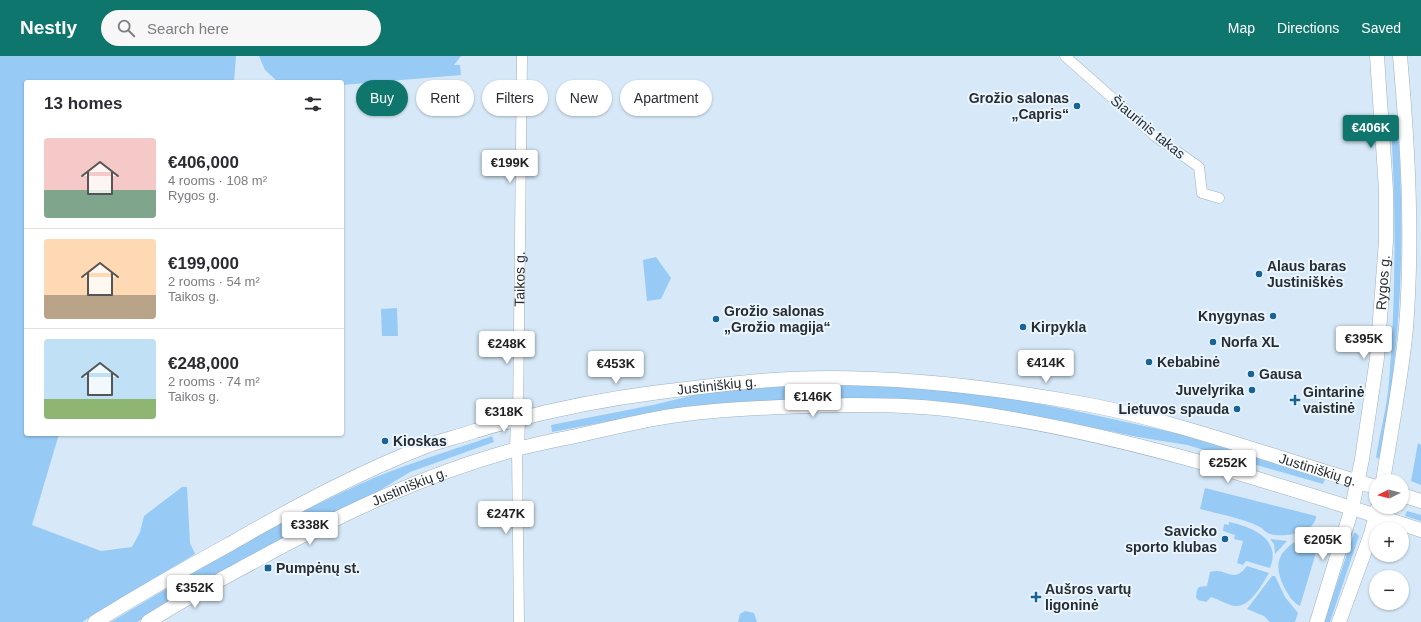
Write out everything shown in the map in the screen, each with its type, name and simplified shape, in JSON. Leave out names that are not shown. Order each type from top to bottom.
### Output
[{"type":"main road","name":"Rygos g.","points":[[1318,622],[1352,508],[1377,358],[1386,241],[1386,190],[1377,56]]},
{"type":"main road","name":"Rygos g.","points":[[1384,474],[1403,358],[1408,281],[1407,178],[1400,56]]},
{"type":"main road","name":"Justiniškių g.","points":[[95,622],[156,584],[333,486],[430,445],[518,418],[612,398],[721,385],[774,380],[820,378],[896,380],[1007,391],[1093,406],[1219,438],[1369,485]]},
{"type":"main road","name":"Justiniškių g.","points":[[148,622],[228,575],[293,540],[360,508],[431,477],[517,449],[656,418],[728,410],[810,405],[898,406],[959,410],[1110,438],[1212,465],[1352,508],[1369,510]]},
{"type":"main road","name":"Taikos g.","points":[[517,449],[518,418]]},
{"type":"main road","points":[[1409,497],[1421,500]]},
{"type":"main road","points":[[1339,622],[1376,514]]},
{"type":"main road","name":"Justiniškių g.","points":[[1384,514],[1421,530]]},
{"type":"street","name":"Taikos g.","points":[[518,418],[522,56]]},
{"type":"street","name":"Šiaurinis takas","points":[[1065,56],[1155,136],[1199,167],[1202,193],[1219,198]]},
{"type":"street","name":"Taikos g.","points":[[517,449],[519,622]]},
{"type":"shaded area","points":[[0,56],[236,56],[234,80],[24,80],[24,436],[58,436],[32,525],[101,551],[132,547],[140,532],[144,516],[182,487],[187,487],[190,543],[195,554],[82,622],[0,622]]},
{"type":"shaded area","points":[[259,56],[461,56],[454,65],[460,65],[461,75],[402,80],[356,80],[356,84],[344,85],[344,80],[276,80],[265,70]]},
{"type":"shaded area","points":[[1391,125],[1398,125],[1401,198],[1401,270],[1392,379],[1383,444],[1378,459],[1376,457],[1388,391],[1393,318],[1394,189]]},
{"type":"shaded area","points":[[656,257],[671,278],[661,299],[647,301],[643,260]]},
{"type":"shaded area","points":[[397,308],[398,336],[382,336],[381,309]]},
{"type":"shaded area","points":[[819,384],[888,386],[988,394],[1176,433],[1325,479],[1323,484],[1187,445],[964,404],[921,400],[882,398],[823,398],[690,406],[552,432],[551,425],[653,405],[719,389]]},
{"type":"shaded area","points":[[492,436],[494,442],[410,472],[377,492],[284,537],[137,622],[111,622],[233,550],[326,500],[391,471]]},
{"type":"shaded area","points":[[1418,443],[1421,445],[1421,485],[1411,481]]},
{"type":"shaded area","points":[[1205,488],[1316,516],[1315,522],[1311,527],[1298,533],[1290,535],[1270,534],[1260,527],[1246,521],[1200,509]]},
{"type":"shaded area","points":[[1409,512],[1421,515],[1421,521],[1405,516],[1406,514],[1409,514]]},
{"type":"shaded area","points":[[1229,522],[1247,527],[1263,536],[1272,549],[1273,558],[1270,568],[1246,561],[1243,565],[1237,563],[1243,541],[1234,539],[1235,535],[1223,531],[1224,524],[1229,525]]},
{"type":"shaded area","points":[[1312,532],[1320,532],[1321,536],[1300,606],[1292,600],[1284,587],[1278,567],[1279,560],[1288,547]]},
{"type":"shaded area","points":[[1354,533],[1359,536],[1330,622],[1324,622]]},
{"type":"shaded area","points":[[1270,539],[1287,541],[1275,554],[1274,544]]},
{"type":"shaded area","points":[[1247,566],[1269,573],[1259,589],[1246,603],[1235,606],[1211,597],[1206,602],[1198,600],[1196,597],[1199,587],[1207,586],[1210,572],[1216,571],[1234,575],[1242,572]]},
{"type":"shaded area","points":[[1272,576],[1275,576],[1285,597],[1298,613],[1295,622],[1270,622],[1264,616],[1247,609]]},
{"type":"shaded area","points":[[745,611],[754,613],[757,622],[738,622],[740,614]]},
{"type":"place","name":"Grožio salonas „Capris“","points":[[1077,106]]},
{"type":"place","name":"Alaus baras Justiniškės","points":[[1259,274]]},
{"type":"place","name":"Knygynas","points":[[1273,316]]},
{"type":"place","name":"Grožio salonas „Grožio magija“","points":[[716,319]]},
{"type":"place","name":"Kirpykla","points":[[1023,327]]},
{"type":"place","name":"Norfa XL","points":[[1213,342]]},
{"type":"place","name":"Kebabinė","points":[[1149,362]]},
{"type":"place","name":"Gausa","points":[[1251,374]]},
{"type":"place","name":"Juvelyrika","points":[[1252,390]]},
{"type":"place","name":"Gintarinė vaistinė","points":[[1295,400]]},
{"type":"place","name":"Lietuvos spauda","points":[[1237,409]]},
{"type":"place","name":"Kioskas","points":[[385,441]]},
{"type":"place","name":"Savicko sporto klubas","points":[[1225,539]]},
{"type":"place","name":"Pumpėnų st.","points":[[268,568]]},
{"type":"place","name":"Aušros vartų ligoninė","points":[[1036,597]]}]
